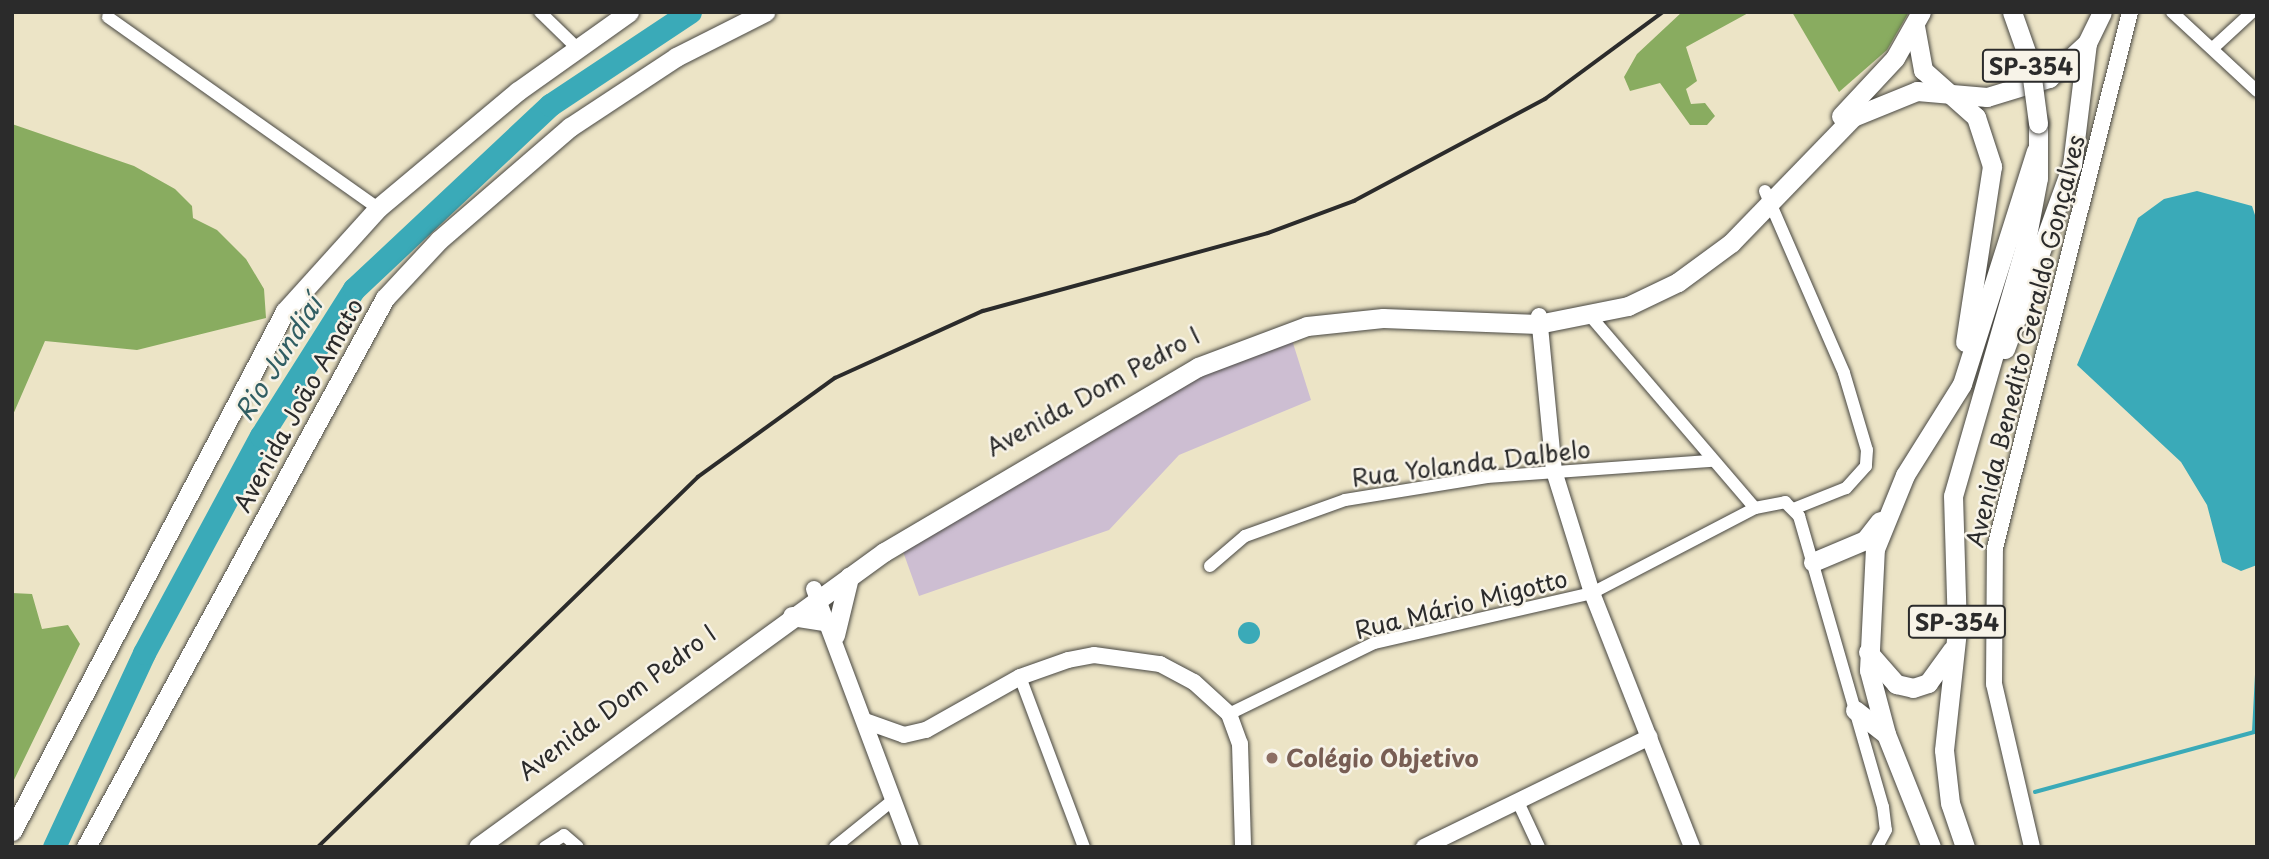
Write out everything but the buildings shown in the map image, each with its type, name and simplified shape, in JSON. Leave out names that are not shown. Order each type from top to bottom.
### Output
[{"type":"main road","name":"Avenida João Amato","points":[[12,831],[285,311],[378,208],[578,49],[629,12]]},
{"type":"main road","name":"Avenida João Amato","points":[[86,847],[384,298],[439,240],[570,127],[676,57],[765,12]]},
{"type":"main road","name":"SP-354","points":[[1965,847],[1950,803],[1944,750],[1955,643],[1953,496],[2028,235],[2038,123],[2030,63],[2012,12]]},
{"type":"main road","points":[[1982,398],[2033,279],[2072,165],[2087,43],[2102,12]]},
{"type":"main road","points":[[1917,456],[1970,326],[1987,220],[1992,166],[1986,135],[1955,96],[1923,70],[1918,19]]},
{"type":"main road","points":[[1806,156],[1874,85],[1918,19]]},
{"type":"main road","points":[[1806,156],[1853,117],[1888,98],[1917,91],[1955,96],[2014,92],[2049,78],[2087,43]]},
{"type":"main road","name":"SP-354","points":[[1931,847],[1886,734],[1868,651],[1868,596],[1887,512],[1917,456],[1962,384],[2036,151]]},
{"type":"main road","name":"Avenida Dom Pedro I","points":[[478,847],[792,615],[816,593],[849,577],[1134,402],[1247,344],[1307,326],[1383,318],[1592,318],[1688,276],[1806,156]]},
{"type":"main road","name":"Avenida Dom Pedro I","points":[[462,847],[816,593],[920,515],[1200,356],[1271,327],[1381,309],[1539,320],[1593,308],[1678,272],[1768,196]]},
{"type":"main road","points":[[1813,562],[1865,540],[1887,512]]},
{"type":"main road","points":[[792,615],[832,628],[849,577]]},
{"type":"main road","points":[[1868,651],[1890,679],[1913,688],[1941,671],[1955,643]]},
{"type":"main road","points":[[1855,710],[1886,734]]},
{"type":"street","points":[[540,12],[578,49]]},
{"type":"street","name":"Avenida Benedito Geraldo Gonçalves","points":[[2032,847],[1994,684],[1995,548],[2130,12]]},
{"type":"street","points":[[2172,12],[2257,92]]},
{"type":"street","points":[[2213,48],[2252,12]]},
{"type":"street","points":[[108,17],[378,208]]},
{"type":"street","points":[[1592,318],[1755,508],[1776,501],[1796,508],[1846,488],[1866,466],[1867,450],[1844,373],[1768,196]]},
{"type":"street","points":[[1539,320],[1554,471],[1592,593],[1692,847]]},
{"type":"street","name":"Rua Yolanda Dalbelo","points":[[1210,566],[1233,542],[1345,500],[1554,471],[1712,461]]},
{"type":"street","name":"Rua Mário Migotto","points":[[1229,714],[1374,643],[1592,593],[1755,508]]},
{"type":"street","points":[[1796,508],[1886,818],[1878,847]]},
{"type":"street","points":[[816,593],[832,628],[911,847]]},
{"type":"street","points":[[865,722],[904,735],[926,730],[1020,677],[1068,660],[1126,657],[1160,664],[1194,682],[1229,714],[1240,744],[1241,846]]},
{"type":"street","points":[[1020,677],[1084,847]]},
{"type":"street","points":[[1423,847],[1650,737]]},
{"type":"street","points":[[835,847],[893,800]]},
{"type":"street","points":[[1518,802],[1539,847]]},
{"type":"street","points":[[545,847],[564,835],[578,847]]},
{"type":"shaded area","points":[[1292,340],[1311,400],[1179,455],[1109,530],[919,596],[901,546],[1251,349]]},
{"type":"green space","points":[[1682,12],[1750,12],[1686,47],[1697,81],[1686,89],[1691,104],[1705,103],[1715,116],[1707,125],[1690,125],[1660,83],[1630,91],[1624,77],[1637,54]]},
{"type":"green space","points":[[1792,12],[1909,12],[1887,50],[1839,92]]},
{"type":"green space","points":[[12,124],[134,166],[175,189],[192,206],[193,218],[217,230],[246,259],[264,289],[266,318],[137,350],[45,341],[12,417]]},
{"type":"green space","points":[[12,593],[32,594],[42,629],[68,625],[80,644],[12,784]]},
{"type":"water","points":[[2197,191],[2252,206],[2257,221],[2257,565],[2241,571],[2222,562],[2207,505],[2181,462],[2077,365],[2138,218],[2164,199]]},
{"type":"water","points":[[1249,622],[1257,625],[1260,633],[1257,641],[1249,644],[1241,641],[1238,633],[1241,625]]},
{"type":"waterway","name":"Rio Jundiaí","points":[[54,847],[144,653],[261,436],[354,289],[550,105],[690,12]]},
{"type":"waterway","points":[[2035,792],[2254,732],[2257,675]]},
{"type":"railway","points":[[318,847],[698,477],[835,378],[983,311],[1268,233],[1354,201],[1545,99],[1663,12]]},
{"type":"place","name":"Colégio Objetivo","points":[[1272,758]]}]
